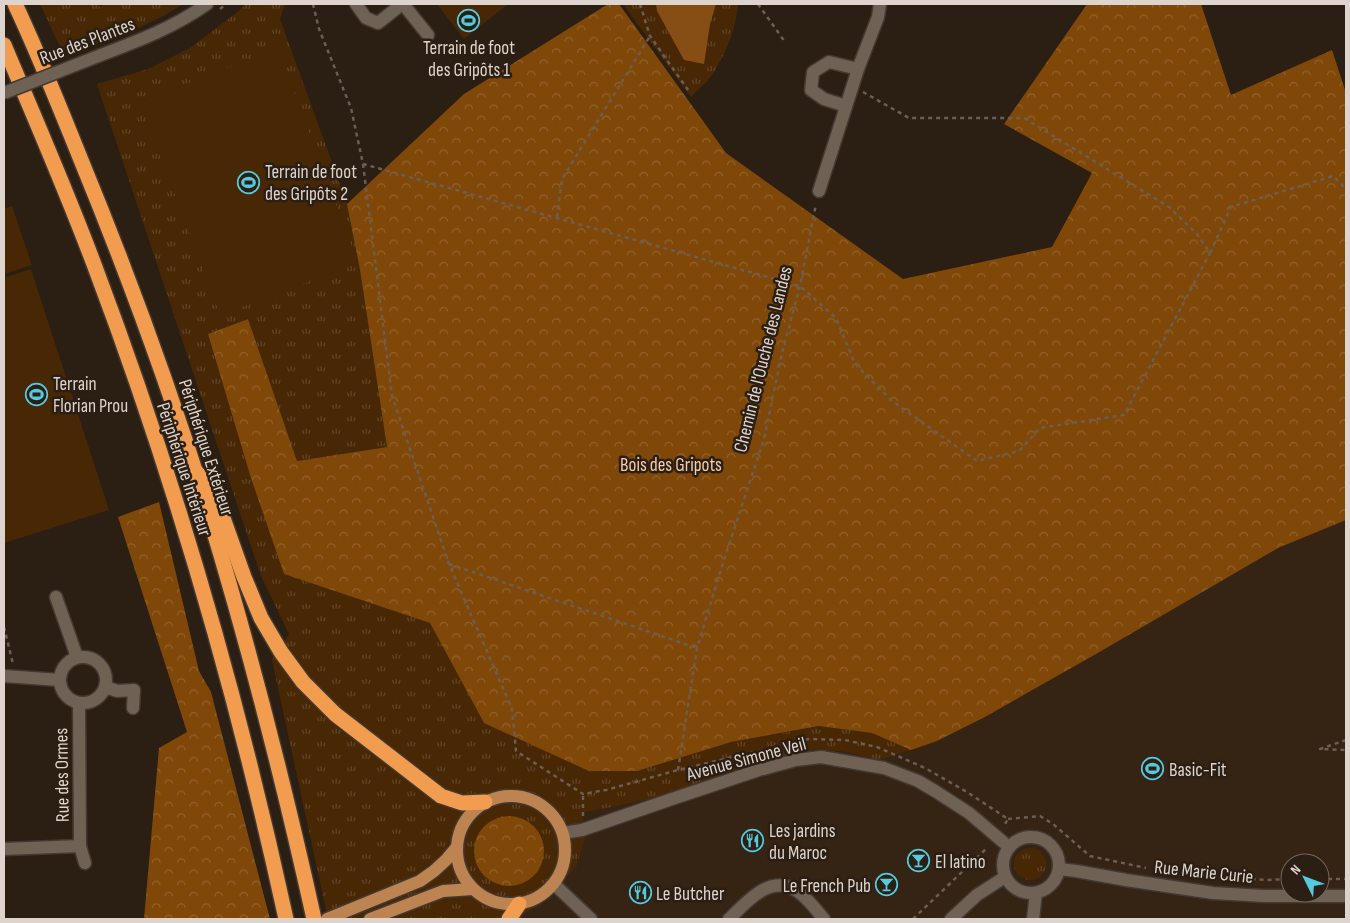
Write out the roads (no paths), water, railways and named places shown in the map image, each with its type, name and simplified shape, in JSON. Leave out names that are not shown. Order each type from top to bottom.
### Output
[{"type":"highway","name":"Périphérique Extérieur","points":[[15,4],[120,257],[166,383],[229,584],[260,696],[314,919]]},
{"type":"highway","name":"Périphérique Intérieur","points":[[4,45],[36,119],[95,268],[175,498],[225,668],[286,919]]},
{"type":"highway","points":[[195,472],[212,487],[244,577],[261,618],[281,652],[303,682],[335,714],[441,796],[462,803],[485,802]]},
{"type":"highway","points":[[510,919],[519,904]]},
{"type":"main road","points":[[516,795],[532,799],[553,814],[563,833],[566,843],[566,854],[562,870],[554,884],[532,900],[519,904],[494,902],[473,889],[460,870],[457,847],[458,836],[462,826],[476,808],[495,798],[516,795]]},
{"type":"main road","points":[[327,919],[420,881],[446,860],[457,847]]},
{"type":"main road","points":[[370,919],[443,892],[473,889]]},
{"type":"street","name":"Rue des Plantes","points":[[4,92],[137,41],[175,24],[208,4]]},
{"type":"street","points":[[356,4],[366,18],[378,22],[402,4],[428,35]]},
{"type":"street","points":[[819,191],[858,69],[878,17],[880,4]]},
{"type":"street","points":[[846,106],[824,99],[810,90],[813,72],[829,62],[858,69]]},
{"type":"street","points":[[56,597],[77,657]]},
{"type":"street","points":[[77,657],[94,659],[104,669],[107,681],[106,687],[102,695],[90,703],[78,704],[68,699],[61,690],[59,680],[61,671],[68,662],[77,657]]},
{"type":"street","points":[[4,676],[59,680]]},
{"type":"street","points":[[106,687],[118,691],[134,690],[133,708]]},
{"type":"street","name":"Rue des Ormes","points":[[78,704],[80,846],[85,863]]},
{"type":"street","name":"Avenue Simone Veil","points":[[563,833],[582,830],[759,770],[796,760],[821,757],[884,768],[918,782],[969,813],[1009,847]]},
{"type":"street","points":[[1032,837],[1041,838],[1049,843],[1059,860],[1059,869],[1051,885],[1036,893],[1026,893],[1011,885],[1005,877],[1003,868],[1004,859],[1009,847],[1022,838],[1032,837]]},
{"type":"street","name":"Rue des Ormes","points":[[4,849],[80,846]]},
{"type":"street","name":"Rue Marie Curie","points":[[1059,869],[1213,892],[1264,896],[1346,896]]},
{"type":"street","points":[[951,919],[977,895],[1005,877]]},
{"type":"street","points":[[554,884],[591,919]]},
{"type":"street","points":[[729,919],[761,891],[775,885],[787,886],[797,891],[824,919]]},
{"type":"street","points":[[1033,919],[1036,893]]},
{"type":"place","name":"Terrain de foot des Gripôts 1","points":[[469,21]]},
{"type":"place","name":"Terrain de foot des Gripôts 2","points":[[249,182]]},
{"type":"place","name":"Terrain Florian Prou","points":[[37,394]]},
{"type":"place","name":"Basic-Fit","points":[[1153,769]]},
{"type":"place","name":"Les jardins du Maroc","points":[[753,841]]},
{"type":"place","name":"El latino","points":[[919,861]]},
{"type":"place","name":"Le French Pub","points":[[887,885]]},
{"type":"place","name":"Le Butcher","points":[[640,893]]},
{"type":"park label","name":"Bois des Gripots","points":[[671,464]]}]
